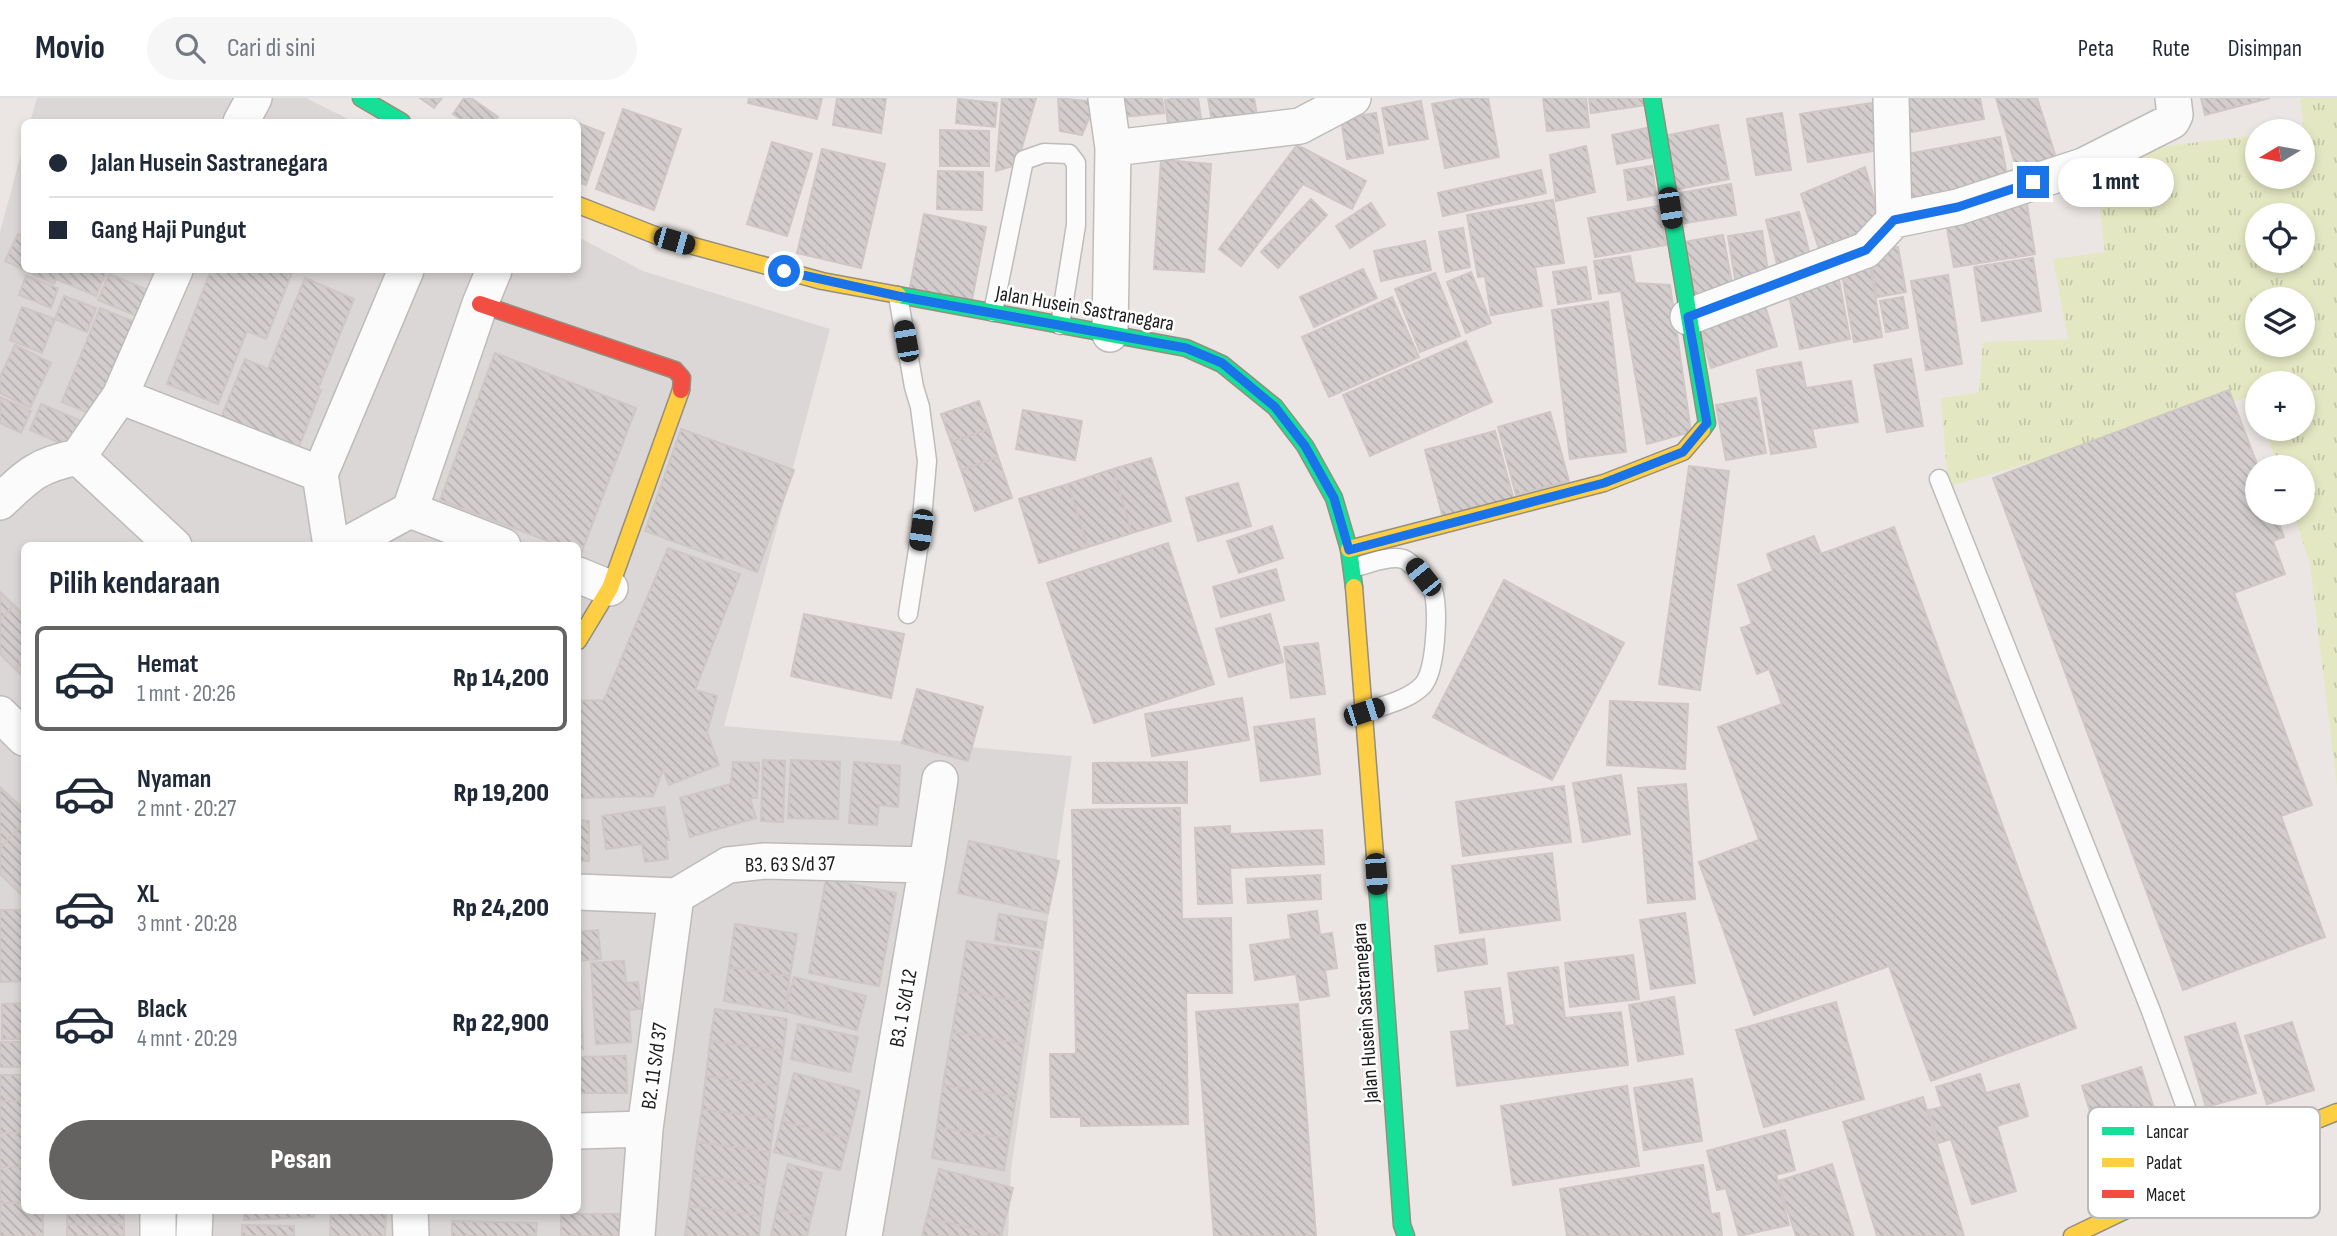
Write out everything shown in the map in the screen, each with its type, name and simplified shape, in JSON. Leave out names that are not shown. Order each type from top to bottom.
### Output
[{"type":"main road","points":[[361,98],[397,119]]},
{"type":"main road","points":[[1349,550],[1604,483],[1683,452],[1707,423],[1652,98]]},
{"type":"main road","name":"Jalan Husein Sastranegara","points":[[581,206],[660,237],[765,267],[898,296],[1186,348],[1222,363],[1275,407],[1305,446],[1334,498],[1352,568],[1402,1225],[1406,1236]]},
{"type":"main road","points":[[480,304],[676,370],[682,378],[681,389],[610,588],[581,636]]},
{"type":"main road","points":[[2320,1119],[2337,1112]]},
{"type":"main road","points":[[2072,1236],[2110,1218]]},
{"type":"street","points":[[243,119],[254,98]]},
{"type":"street","points":[[1106,98],[1112,148],[1110,334]]},
{"type":"street","points":[[1112,148],[1298,112],[1353,98]]},
{"type":"street","points":[[1891,98],[1894,220]]},
{"type":"street","points":[[1688,317],[1866,250],[1894,220],[1958,207],[2083,166],[2172,121],[2175,115],[2173,98]]},
{"type":"street","points":[[0,502],[31,473],[51,462],[78,457],[120,396],[174,273]]},
{"type":"street","points":[[330,542],[320,474],[405,273]]},
{"type":"street","points":[[351,542],[410,510],[493,273]]},
{"type":"street","points":[[120,396],[320,474]]},
{"type":"street","points":[[78,457],[170,542]]},
{"type":"street","points":[[410,510],[493,542]]},
{"type":"street","points":[[581,576],[610,588]]},
{"type":"street","points":[[0,714],[21,735]]},
{"type":"street","name":"B3. 1 S/d 12","points":[[864,1236],[940,779]]},
{"type":"street","name":"B3. 63 S/d 37","points":[[676,896],[728,866],[752,862],[927,865]]},
{"type":"street","points":[[581,892],[676,896]]},
{"type":"street","name":"B2. 11 S/d 37","points":[[637,1236],[645,1129],[676,896]]},
{"type":"street","points":[[581,1131],[645,1129]]},
{"type":"street","points":[[158,1214],[158,1236]]},
{"type":"street","points":[[194,1236],[195,1214]]},
{"type":"street","points":[[410,1214],[411,1236]]},
{"type":"lane","points":[[993,312],[1024,160],[1044,153],[1069,154],[1076,163],[1076,225],[1060,325]]},
{"type":"lane","points":[[898,296],[920,407],[927,461],[921,530],[908,614]]},
{"type":"lane","points":[[1939,479],[2146,998],[2186,1107]]},
{"type":"lane","points":[[1352,568],[1394,558],[1405,559],[1434,592],[1434,658],[1424,684],[1401,699],[1364,712]]},
{"type":"shaded area","points":[[37,98],[306,98],[348,119],[31,119]]},
{"type":"shaded area","points":[[21,154],[21,273],[581,273],[581,239],[643,271],[830,329],[724,726],[1072,756],[1011,1169],[1008,1236],[0,1236],[0,232]]},
{"type":"green space","points":[[2300,98],[2337,98],[2337,788],[2310,564],[2297,525],[2315,525],[2315,455],[2274,455],[2269,441],[2315,441],[2315,371],[2245,371],[2245,398],[1948,487],[1941,398],[1979,392],[1983,342],[2068,339],[2053,259],[2105,252],[2093,155],[2245,136],[2245,189],[2315,189],[2315,119],[2303,119]]},
{"type":"building","points":[[420,98],[442,98],[434,108]]},
{"type":"building","points":[[464,98],[471,98],[498,117],[460,119],[453,114]]},
{"type":"building","points":[[749,98],[822,98],[817,119],[748,103]]},
{"type":"building","points":[[837,98],[886,98],[881,133],[833,125]]},
{"type":"building","points":[[1002,98],[1036,98],[1017,165],[996,171]]},
{"type":"building","points":[[1058,98],[1096,102],[1082,135],[1060,131]]},
{"type":"building","points":[[1110,98],[1162,98],[1164,113],[1112,118]]},
{"type":"building","points":[[1198,98],[1201,119],[1168,124],[1165,100]]},
{"type":"building","points":[[1208,98],[1254,98],[1258,121],[1213,128]]},
{"type":"building","points":[[1466,98],[1488,98],[1499,157],[1445,168],[1432,104]]},
{"type":"building","points":[[1543,98],[1586,98],[1589,127],[1547,131]]},
{"type":"building","points":[[1589,98],[1646,98],[1647,105],[1591,113]]},
{"type":"building","points":[[1900,98],[1980,98],[1984,119],[1906,133]]},
{"type":"building","points":[[1996,98],[2037,98],[2059,167],[2019,178]]},
{"type":"building","points":[[2201,98],[2270,98],[2205,115]]},
{"type":"building","points":[[958,99],[997,103],[995,127],[956,123]]},
{"type":"building","points":[[1421,101],[1428,139],[1389,145],[1382,108]]},
{"type":"building","points":[[1872,103],[1879,150],[1808,162],[1800,114]]},
{"type":"building","points":[[623,109],[681,129],[654,210],[596,189]]},
{"type":"building","points":[[1376,113],[1383,153],[1347,159],[1341,119]]},
{"type":"building","points":[[1782,113],[1791,170],[1756,175],[1747,119]]},
{"type":"building","points":[[581,124],[604,133],[586,185],[581,183]]},
{"type":"building","points":[[1718,125],[1729,179],[1674,190],[1664,136]]},
{"type":"building","points":[[1647,128],[1653,157],[1617,164],[1612,135]]},
{"type":"building","points":[[940,130],[989,131],[989,166],[940,166]]},
{"type":"building","points":[[2000,137],[2008,181],[1905,200],[1896,156]]},
{"type":"building","points":[[772,142],[812,154],[787,236],[747,224]]},
{"type":"building","points":[[1297,145],[1366,181],[1352,209],[1303,184],[1241,266],[1219,249]]},
{"type":"building","points":[[1586,146],[1595,192],[1556,201],[1550,155]]},
{"type":"building","points":[[822,149],[885,164],[861,268],[797,253]]},
{"type":"building","points":[[1161,160],[1211,164],[1204,272],[1154,269]]},
{"type":"building","points":[[1652,166],[1656,195],[1628,200],[1624,170]]},
{"type":"building","points":[[1865,167],[1881,223],[1819,249],[1801,194]]},
{"type":"building","points":[[1541,170],[1546,193],[1443,216],[1438,193]]},
{"type":"building","points":[[938,171],[983,172],[982,210],[937,209]]},
{"type":"building","points":[[1731,184],[1736,215],[1679,224],[1674,194]]},
{"type":"building","points":[[2026,198],[2035,254],[1954,267],[1944,212]]},
{"type":"building","points":[[1311,199],[1327,215],[1278,268],[1261,252]]},
{"type":"building","points":[[1553,200],[1564,263],[1535,267],[1542,306],[1491,315],[1485,276],[1478,277],[1467,215]]},
{"type":"building","points":[[1371,203],[1385,225],[1350,248],[1336,226]]},
{"type":"building","points":[[1659,206],[1666,245],[1595,257],[1588,218]]},
{"type":"building","points":[[1799,212],[1811,259],[1778,268],[1766,220]]},
{"type":"building","points":[[924,214],[986,227],[971,305],[909,292]]},
{"type":"building","points":[[1463,228],[1470,267],[1446,272],[1439,232]]},
{"type":"building","points":[[1762,231],[1769,278],[1736,284],[1728,236]]},
{"type":"building","points":[[18,234],[21,236],[21,269],[5,261]]},
{"type":"building","points":[[1723,235],[1733,289],[1695,297],[1684,242]]},
{"type":"building","points":[[1425,241],[1431,270],[1381,281],[1374,251]]},
{"type":"building","points":[[1898,247],[1906,292],[1877,297],[1869,252]]},
{"type":"building","points":[[1630,256],[1635,283],[1670,285],[1691,432],[1647,444],[1621,291],[1599,294],[1594,261]]},
{"type":"building","points":[[1869,258],[1882,337],[1854,342],[1840,263]]},
{"type":"building","points":[[2033,258],[2041,311],[1982,321],[1974,267]]},
{"type":"building","points":[[1586,267],[1591,299],[1558,304],[1553,272]]},
{"type":"building","points":[[1363,269],[1377,298],[1314,327],[1300,297]]},
{"type":"building","points":[[1471,272],[1491,323],[1466,333],[1447,282]]},
{"type":"building","points":[[30,273],[106,273],[96,296],[56,279],[54,284]]},
{"type":"building","points":[[210,273],[292,273],[266,339],[247,331],[218,404],[167,384]]},
{"type":"building","points":[[1435,273],[1460,336],[1420,352],[1395,289]]},
{"type":"building","points":[[109,274],[156,293],[146,320],[98,300]]},
{"type":"building","points":[[1948,275],[1962,364],[1926,370],[1911,281]]},
{"type":"building","points":[[26,276],[58,288],[51,308],[19,295]]},
{"type":"building","points":[[305,278],[354,299],[318,389],[321,390],[295,457],[218,425],[245,359],[268,369]]},
{"type":"building","points":[[1839,280],[1850,339],[1800,349],[1788,290]]},
{"type":"building","points":[[1762,295],[1777,346],[1711,368],[1697,320]]},
{"type":"building","points":[[64,296],[96,308],[87,332],[55,319]]},
{"type":"building","points":[[1392,297],[1419,357],[1329,397],[1302,337]]},
{"type":"building","points":[[1903,297],[1908,328],[1886,332],[1880,301]]},
{"type":"building","points":[[1608,302],[1626,452],[1570,459],[1552,310]]},
{"type":"building","points":[[22,307],[55,319],[42,353],[10,340]]},
{"type":"building","points":[[100,308],[137,323],[98,417],[62,402]]},
{"type":"building","points":[[1466,341],[1492,402],[1370,456],[1343,395]]},
{"type":"building","points":[[15,345],[51,363],[30,408],[0,393],[0,377]]},
{"type":"building","points":[[495,353],[636,408],[581,554],[581,542],[550,542],[440,500]]},
{"type":"building","points":[[1911,359],[1923,426],[1887,432],[1874,365]]},
{"type":"building","points":[[1801,362],[1806,388],[1851,381],[1858,422],[1812,429],[1816,447],[1771,454],[1757,370]]},
{"type":"building","points":[[2229,390],[2245,432],[2245,441],[2248,441],[2253,455],[2245,455],[2245,525],[2280,525],[2284,537],[2273,541],[2285,574],[2234,593],[2312,805],[2281,816],[2325,937],[2183,990],[1993,478]]},
{"type":"building","points":[[0,397],[31,411],[21,433],[0,423]]},
{"type":"building","points":[[1756,398],[1766,453],[1726,460],[1716,405]]},
{"type":"building","points":[[979,401],[989,429],[951,442],[941,414]]},
{"type":"building","points":[[41,404],[88,424],[77,450],[30,430]]},
{"type":"building","points":[[1023,410],[1082,421],[1075,460],[1016,449]]},
{"type":"building","points":[[1550,412],[1569,481],[1516,495],[1498,427]]},
{"type":"building","points":[[681,429],[794,470],[757,572],[645,531]]},
{"type":"building","points":[[989,429],[998,457],[961,470],[951,442]]},
{"type":"building","points":[[1495,431],[1514,500],[1443,518],[1425,450]]},
{"type":"building","points":[[998,457],[1012,498],[975,511],[961,470]]},
{"type":"building","points":[[1151,458],[1171,521],[1132,533],[1113,469]]},
{"type":"building","points":[[1689,466],[1729,471],[1700,690],[1659,684]]},
{"type":"building","points":[[1113,469],[1132,533],[1088,547],[1068,484]]},
{"type":"building","points":[[1238,483],[1251,526],[1198,541],[1186,498]]},
{"type":"building","points":[[1068,484],[1088,547],[1039,563],[1019,499]]},
{"type":"building","points":[[1272,526],[1283,558],[1239,573],[1227,541]]},
{"type":"building","points":[[1894,527],[2076,1028],[1931,1081],[1889,966],[1754,1015],[1699,862],[1759,840],[1718,727],[1782,704],[1769,669],[1757,674],[1741,628],[1752,624],[1738,585],[1773,571],[1767,554],[1814,536],[1821,554]]},
{"type":"building","points":[[1168,543],[1214,684],[1094,723],[1047,583]]},
{"type":"building","points":[[668,548],[740,574],[695,690],[717,696],[707,732],[719,765],[669,785],[663,770],[653,796],[581,798],[581,701],[604,700]]},
{"type":"building","points":[[1276,569],[1284,600],[1221,617],[1213,587]]},
{"type":"building","points":[[1504,580],[1624,643],[1552,780],[1433,717]]},
{"type":"building","points":[[0,592],[14,605],[0,620]]},
{"type":"building","points":[[14,605],[21,612],[21,662],[15,669],[0,654],[0,620]]},
{"type":"building","points":[[804,614],[904,634],[891,698],[791,676]]},
{"type":"building","points":[[1270,614],[1283,662],[1229,677],[1216,629]]},
{"type":"building","points":[[1318,643],[1325,694],[1291,698],[1284,647]]},
{"type":"building","points":[[21,662],[21,674],[15,669]]},
{"type":"building","points":[[917,689],[983,707],[968,761],[902,743]]},
{"type":"building","points":[[1242,698],[1249,740],[1152,756],[1145,714]]},
{"type":"building","points":[[1610,701],[1688,704],[1685,769],[1607,765]]},
{"type":"building","points":[[1314,719],[1320,774],[1261,781],[1254,727]]},
{"type":"building","points":[[763,760],[785,761],[783,822],[761,821]]},
{"type":"building","points":[[791,760],[840,762],[838,819],[788,818]]},
{"type":"building","points":[[733,762],[759,763],[757,798],[750,798],[756,818],[690,837],[680,798],[731,784]]},
{"type":"building","points":[[854,762],[900,766],[898,807],[879,805],[877,825],[849,823]]},
{"type":"building","points":[[1187,762],[1187,803],[1093,803],[1093,763]]},
{"type":"building","points":[[1621,775],[1630,834],[1583,842],[1573,783]]},
{"type":"building","points":[[1686,784],[1695,899],[1648,903],[1638,788]]},
{"type":"building","points":[[1564,786],[1571,842],[1463,856],[1456,802]]},
{"type":"building","points":[[0,787],[21,807],[21,825],[0,848]]},
{"type":"building","points":[[664,807],[669,840],[666,840],[668,859],[645,862],[642,844],[606,849],[602,816]]},
{"type":"building","points":[[1180,808],[1182,919],[1231,918],[1232,993],[1186,993],[1188,1124],[1081,1126],[1081,1117],[1051,1117],[1050,1054],[1076,1054],[1072,810]]},
{"type":"building","points":[[581,820],[589,821],[589,861],[581,861]]},
{"type":"building","points":[[21,825],[21,894],[0,874],[0,848]]},
{"type":"building","points":[[1230,826],[1230,834],[1322,830],[1324,864],[1230,868],[1232,903],[1198,904],[1195,828]]},
{"type":"building","points":[[969,841],[1059,861],[1048,913],[958,893]]},
{"type":"building","points":[[1552,853],[1560,920],[1460,933],[1452,866]]},
{"type":"building","points":[[1320,875],[1321,899],[1248,903],[1246,879]]},
{"type":"building","points":[[826,879],[896,893],[879,986],[809,973]]},
{"type":"building","points":[[0,910],[21,910],[21,981],[0,982]]},
{"type":"building","points":[[1317,911],[1320,935],[1332,933],[1337,968],[1325,970],[1329,996],[1300,1000],[1296,974],[1255,980],[1250,945],[1291,939],[1288,915]]},
{"type":"building","points":[[1685,913],[1695,983],[1651,989],[1640,920]]},
{"type":"building","points":[[999,914],[1046,922],[1042,948],[995,940]]},
{"type":"building","points":[[735,924],[797,934],[790,976],[729,967]]},
{"type":"building","points":[[598,930],[601,959],[581,961],[581,932]]},
{"type":"building","points":[[1484,939],[1487,964],[1438,971],[1435,946]]},
{"type":"building","points":[[967,941],[1039,952],[1031,1003],[959,991]]},
{"type":"building","points":[[1633,955],[1639,999],[1570,1007],[1565,963]]},
{"type":"building","points":[[624,961],[626,983],[638,982],[641,1009],[629,1010],[631,1042],[596,1044],[591,963]]},
{"type":"building","points":[[729,967],[790,976],[785,1011],[724,1001]]},
{"type":"building","points":[[1558,967],[1565,1018],[1621,1012],[1628,1065],[1457,1086],[1451,1032],[1470,1030],[1465,992],[1500,988],[1505,1026],[1515,1025],[1508,973]]},
{"type":"building","points":[[794,977],[866,996],[857,1030],[785,1011]]},
{"type":"building","points":[[959,991],[1031,1003],[1024,1044],[952,1032]]},
{"type":"building","points":[[1674,997],[1683,1054],[1638,1061],[1629,1005]]},
{"type":"building","points":[[581,999],[583,1049],[581,1049]]},
{"type":"building","points":[[1836,1002],[1864,1099],[1764,1127],[1736,1030]]},
{"type":"building","points":[[21,1003],[21,1039],[2,1039],[2,1004]]},
{"type":"building","points":[[1298,1004],[1316,1236],[1214,1236],[1196,1012]]},
{"type":"building","points":[[715,1009],[787,1019],[783,1051],[710,1041]]},
{"type":"building","points":[[2292,1022],[2314,1090],[2267,1104],[2245,1036]]},
{"type":"building","points":[[2235,1023],[2256,1093],[2206,1107],[2185,1037]]},
{"type":"building","points":[[798,1024],[858,1037],[850,1072],[791,1059]]},
{"type":"building","points":[[952,1032],[1024,1044],[1016,1097],[943,1085]]},
{"type":"building","points":[[710,1041],[783,1051],[778,1086],[706,1076]]},
{"type":"building","points":[[0,1042],[21,1042],[21,1067],[0,1067]]},
{"type":"building","points":[[626,1056],[627,1093],[581,1093],[581,1057]]},
{"type":"building","points":[[2141,1067],[2153,1107],[2089,1107],[2082,1086]]},
{"type":"building","points":[[794,1073],[860,1091],[848,1139],[782,1121]]},
{"type":"building","points":[[1980,1074],[1986,1093],[2019,1084],[2028,1116],[1997,1126],[2016,1191],[1972,1204],[1951,1139],[1939,1143],[1929,1110],[1942,1107],[1936,1087]]},
{"type":"building","points":[[0,1075],[21,1075],[21,1101],[0,1101]]},
{"type":"building","points":[[706,1076],[778,1086],[774,1119],[702,1109]]},
{"type":"building","points":[[1692,1079],[1702,1141],[1644,1150],[1634,1088]]},
{"type":"building","points":[[943,1085],[1016,1097],[1009,1139],[937,1127]]},
{"type":"building","points":[[1627,1086],[1639,1166],[1513,1185],[1501,1106]]},
{"type":"building","points":[[1923,1097],[1964,1236],[1877,1236],[1843,1122]]},
{"type":"building","points":[[0,1101],[21,1101],[21,1133],[0,1133]]},
{"type":"building","points":[[702,1109],[774,1119],[770,1152],[697,1142]]},
{"type":"building","points":[[782,1121],[848,1139],[840,1170],[774,1152]]},
{"type":"building","points":[[937,1127],[1009,1139],[1004,1170],[932,1158]]},
{"type":"building","points":[[1785,1130],[1795,1170],[1776,1175],[1789,1225],[1739,1236],[1726,1188],[1717,1190],[1707,1151]]},
{"type":"building","points":[[0,1133],[21,1133],[21,1167],[0,1167]]},
{"type":"building","points":[[697,1142],[770,1152],[765,1185],[693,1175]]},
{"type":"building","points":[[788,1164],[822,1173],[811,1218],[777,1209]]},
{"type":"building","points":[[1832,1164],[1854,1236],[1796,1236],[1778,1181]]},
{"type":"building","points":[[1703,1165],[1711,1214],[1719,1213],[1722,1236],[1567,1236],[1560,1189]]},
{"type":"building","points":[[0,1167],[21,1167],[21,1203],[0,1203]]},
{"type":"building","points":[[939,1169],[1013,1188],[1001,1236],[927,1217]]},
{"type":"building","points":[[693,1175],[765,1185],[761,1216],[689,1206]]},
{"type":"building","points":[[0,1203],[21,1203],[21,1214],[43,1214],[43,1236],[0,1236]]},
{"type":"building","points":[[689,1206],[761,1216],[759,1236],[685,1236]]},
{"type":"building","points":[[777,1209],[811,1218],[807,1236],[771,1236]]},
{"type":"building","points":[[67,1214],[124,1214],[124,1225],[67,1224]]},
{"type":"building","points":[[244,1214],[314,1214],[314,1217],[244,1220]]},
{"type":"building","points":[[331,1214],[386,1214],[385,1236],[330,1236]]},
{"type":"building","points":[[561,1214],[621,1214],[621,1236],[561,1236]]},
{"type":"building","points":[[927,1217],[1001,1236],[922,1236]]},
{"type":"building","points":[[452,1221],[537,1223],[536,1236],[452,1236]]},
{"type":"building","points":[[67,1224],[124,1225],[124,1236],[67,1236]]},
{"type":"building","points":[[242,1225],[294,1226],[294,1236],[242,1236]]},
{"type":"traffic: fast","points":[[361,98],[397,119]]},
{"type":"traffic: fast","points":[[1652,98],[1707,423],[1702,430]]},
{"type":"traffic: fast","points":[[898,295],[1186,348],[1222,364],[1275,407],[1305,446],[1334,498],[1349,549],[1354,587]]},
{"type":"traffic: fast","points":[[1375,856],[1402,1225],[1406,1236]]},
{"type":"traffic: slow","points":[[581,206],[660,237],[822,281],[898,295]]},
{"type":"traffic: slow","points":[[581,636],[610,588],[681,390]]},
{"type":"traffic: slow","points":[[1349,549],[1604,483],[1683,452],[1702,430]]},
{"type":"traffic: slow","points":[[1354,587],[1375,856]]},
{"type":"traffic: slow","points":[[2320,1119],[2337,1112]]},
{"type":"traffic: slow","points":[[2072,1236],[2110,1218]]},
{"type":"traffic: jam","points":[[480,304],[675,370],[682,378],[681,390]]},
{"type":"route","points":[[784,271],[898,296],[1186,348],[1222,363],[1275,407],[1305,446],[1334,498],[1349,550],[1604,483],[1683,452],[1707,423],[1688,317],[1866,250],[1894,220],[1958,207],[2033,182]]}]
